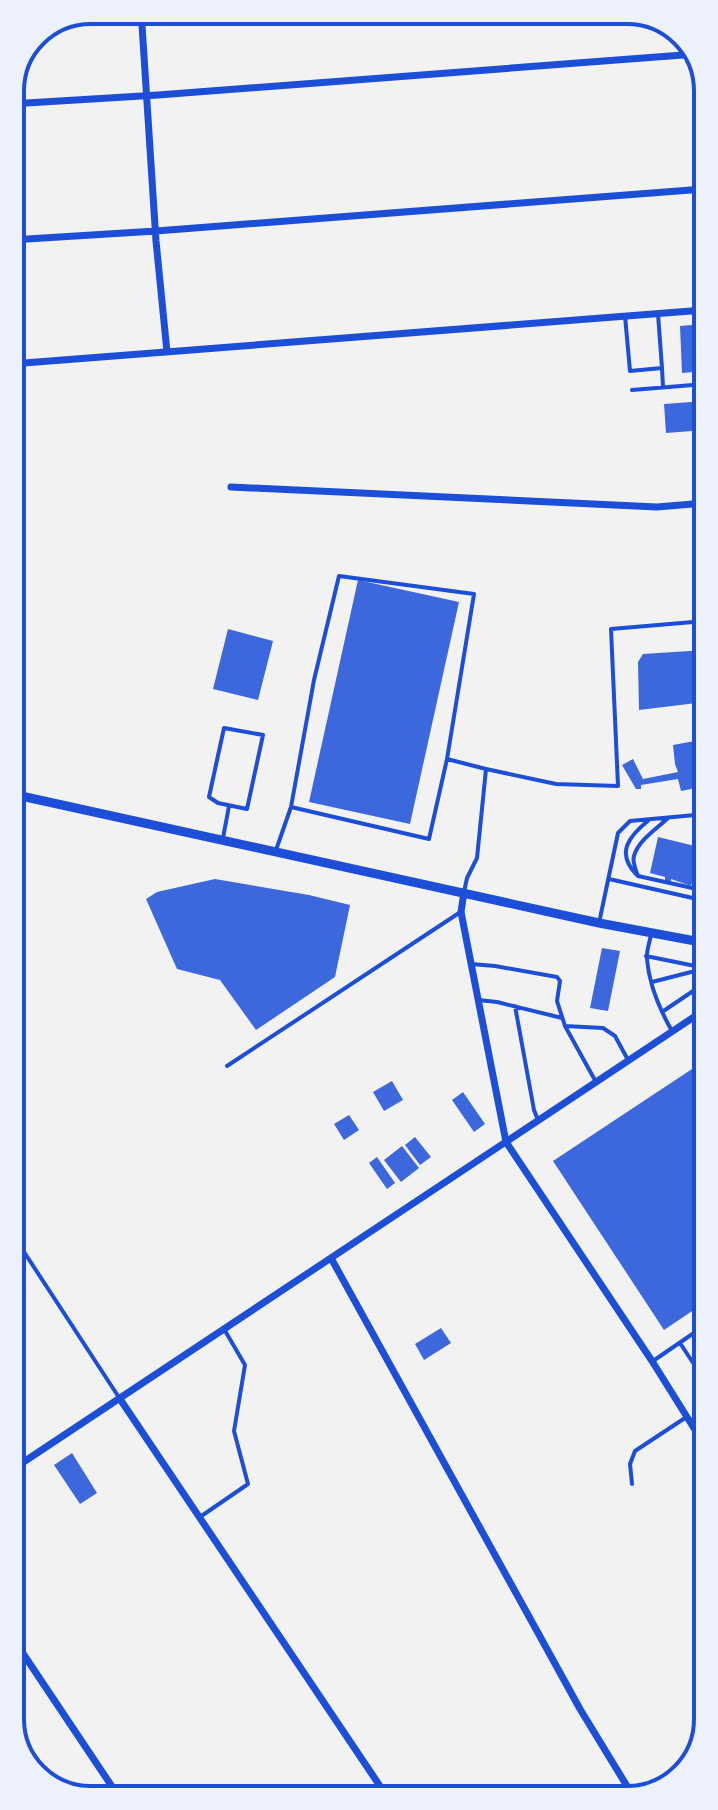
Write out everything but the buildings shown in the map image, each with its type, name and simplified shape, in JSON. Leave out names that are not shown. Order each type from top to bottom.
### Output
[{"type":"street","points":[[142,24],[167,352]]},
{"type":"street","points":[[24,103],[683,55]]},
{"type":"street","points":[[24,239],[694,190]]},
{"type":"street","points":[[24,363],[694,311]]},
{"type":"street","points":[[231,487],[657,507],[694,504]]},
{"type":"street","points":[[24,797],[599,923],[694,941]]},
{"type":"street","points":[[464,892],[461,912],[506,1142],[694,1428]]},
{"type":"street","points":[[24,1462],[694,1017]]},
{"type":"street","points":[[331,1258],[580,1709],[627,1786]]},
{"type":"street","points":[[120,1399],[380,1786]]},
{"type":"street","points":[[24,1655],[112,1786]]},
{"type":"lane","points":[[658,314],[663,387]]},
{"type":"lane","points":[[625,316],[630,371],[662,368]]},
{"type":"lane","points":[[632,390],[694,385]]},
{"type":"lane","points":[[275,852],[291,807],[314,680],[339,576],[474,594],[447,759],[429,839],[291,807]]},
{"type":"lane","points":[[447,759],[556,784],[618,786],[611,629],[694,622]]},
{"type":"lane","points":[[224,728],[263,735],[247,809],[229,806],[209,797],[224,728]]},
{"type":"lane","points":[[464,892],[477,858],[486,769]]},
{"type":"lane","points":[[222,841],[229,806]]},
{"type":"lane","points":[[599,923],[618,833],[630,821],[694,815]]},
{"type":"lane","points":[[638,876],[633,857],[669,817]]},
{"type":"lane","points":[[651,819],[638,829],[626,846],[629,864],[638,876],[694,888]]},
{"type":"lane","points":[[609,879],[694,898]]},
{"type":"lane","points":[[227,1066],[461,912]]},
{"type":"lane","points":[[652,932],[646,956],[662,1012],[672,1031]]},
{"type":"lane","points":[[646,956],[694,967]]},
{"type":"lane","points":[[471,964],[557,977],[560,981],[557,1001],[565,1026],[596,1082]]},
{"type":"lane","points":[[652,982],[694,970]]},
{"type":"lane","points":[[662,1012],[694,990]]},
{"type":"lane","points":[[478,1000],[563,1019]]},
{"type":"lane","points":[[515,1006],[538,1120]]},
{"type":"lane","points":[[565,1026],[603,1028],[615,1036],[628,1061]]},
{"type":"lane","points":[[24,1252],[120,1399]]},
{"type":"lane","points":[[200,1517],[248,1484],[234,1431],[245,1365],[224,1329]]},
{"type":"lane","points":[[652,1361],[694,1333]]},
{"type":"lane","points":[[680,1343],[694,1364]]},
{"type":"lane","points":[[632,1484],[630,1464],[635,1451],[687,1416]]}]
